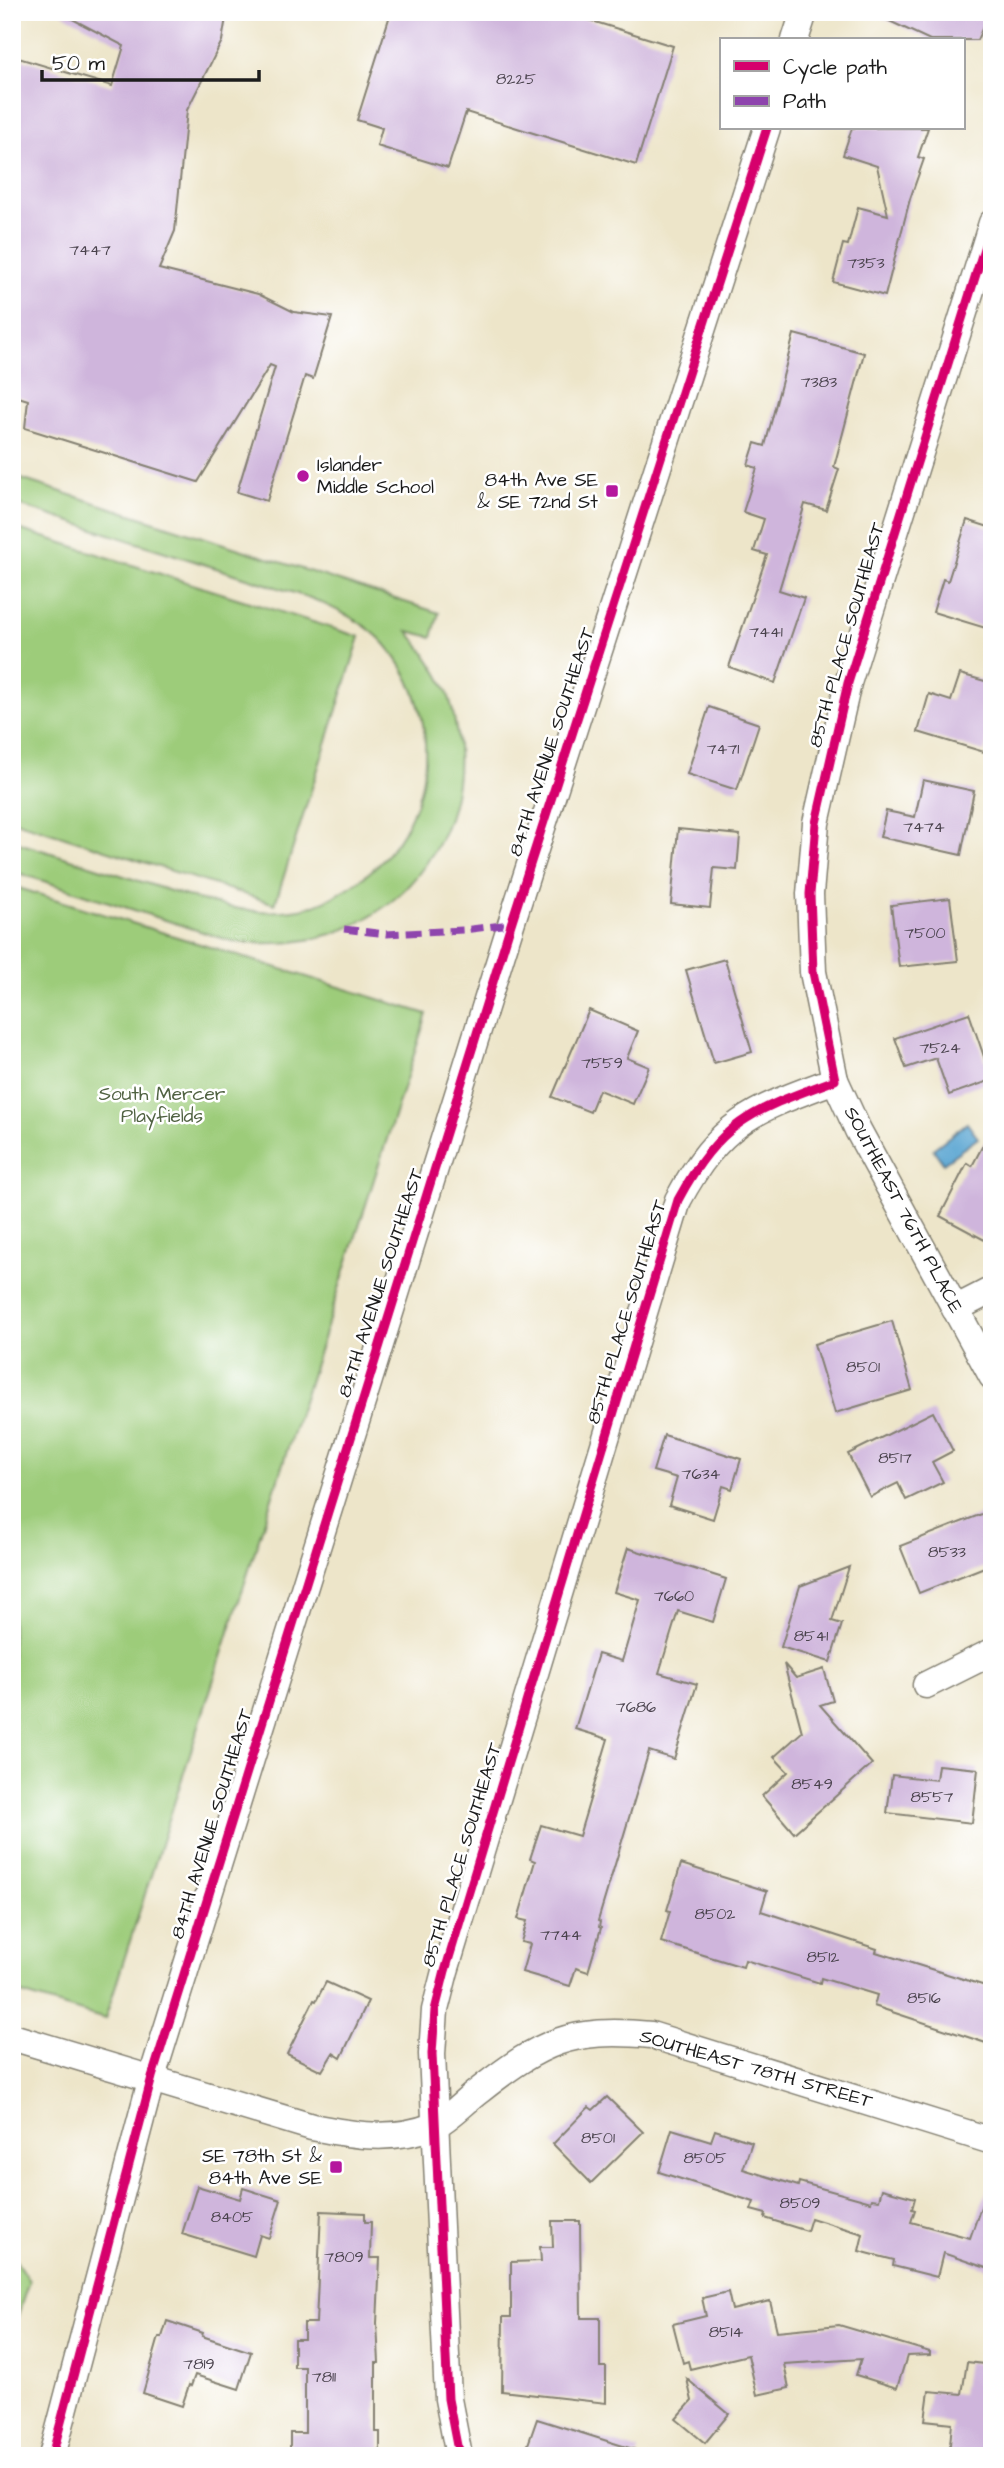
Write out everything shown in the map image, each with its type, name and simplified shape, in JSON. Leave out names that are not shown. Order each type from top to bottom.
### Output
[{"type":"street","points":[[796,38],[804,12]]},
{"type":"street","name":"84TH AVENUE SOUTHEAST","points":[[52,2456],[152,2077],[511,924],[766,130]]},
{"type":"street","name":"85TH PLACE SOUTHEAST","points":[[459,2456],[449,2399],[432,2054],[435,2010],[678,1200],[695,1168],[715,1143],[735,1125],[773,1103],[835,1080],[813,972],[810,894],[816,823],[848,683],[992,223]]},
{"type":"street","name":"SOUTHEAST 76TH PLACE","points":[[835,1080],[858,1130],[992,1376]]},
{"type":"street","points":[[956,1309],[992,1290]]},
{"type":"street","points":[[926,1685],[992,1652]]},
{"type":"street","name":"SOUTHEAST 78TH STREET","points":[[12,2037],[312,2127],[351,2135],[388,2137],[435,2125],[519,2059],[553,2043],[587,2033],[616,2031],[651,2035],[689,2046],[992,2141]]},
{"type":"green space","points":[[12,476],[439,613],[432,637],[408,631],[435,669],[451,704],[457,735],[455,796],[447,825],[434,851],[397,897],[373,915],[345,929],[318,938],[290,942],[234,942],[12,871],[12,841],[218,905],[279,911],[315,905],[357,882],[383,859],[404,831],[417,801],[424,769],[425,737],[418,704],[405,673],[385,644],[360,623],[313,599],[12,503]]},
{"type":"green space","points":[[12,527],[360,637],[275,904],[12,820]]},
{"type":"green space","name":"South Mercer Playfields","points":[[12,886],[427,1014],[105,2019],[12,1991]]},
{"type":"green space","points":[[12,2255],[29,2281],[12,2333]]},
{"type":"water","points":[[967,1123],[978,1138],[943,1163],[933,1149]]},
{"type":"building","points":[[59,12],[227,12],[222,41],[187,110],[175,231],[159,269],[258,294],[294,312],[332,317],[313,379],[305,376],[267,501],[237,492],[275,367],[270,365],[198,482],[25,428],[28,400],[12,395],[12,56],[112,86],[124,46]]},
{"type":"building","points":[[391,12],[563,12],[673,46],[636,165],[466,112],[448,168],[377,146],[382,128],[357,120]]},
{"type":"building","points":[[870,12],[990,12],[977,40],[926,38]]},
{"type":"building","points":[[851,130],[927,130],[918,157],[924,159],[910,199],[885,296],[833,282],[843,244],[848,245],[858,207],[888,215],[877,166],[843,155]]},
{"type":"building","points":[[794,334],[864,353],[834,467],[839,469],[826,510],[805,504],[779,590],[804,598],[775,683],[729,667],[767,555],[754,551],[764,519],[743,512],[757,468],[748,465],[755,443],[765,446]]},
{"type":"building","points":[[967,520],[992,528],[992,630],[933,612],[943,579],[948,581]]},
{"type":"building","points":[[960,674],[992,683],[992,726],[984,752],[918,732],[929,694],[951,701]]},
{"type":"building","points":[[709,707],[759,724],[737,790],[687,774]]},
{"type":"building","points":[[923,780],[974,791],[961,855],[880,837],[886,811],[915,817]]},
{"type":"building","points":[[678,829],[740,835],[737,870],[714,868],[710,908],[671,904]]},
{"type":"building","points":[[950,898],[958,961],[899,967],[891,905]]},
{"type":"building","points":[[725,959],[752,1052],[714,1063],[686,970]]},
{"type":"building","points":[[589,1010],[638,1031],[627,1058],[649,1067],[633,1104],[599,1090],[590,1112],[552,1097]]},
{"type":"building","points":[[969,1013],[992,1080],[949,1095],[936,1058],[906,1068],[895,1038]]},
{"type":"building","points":[[992,1128],[992,1244],[940,1216],[967,1163],[972,1166]]},
{"type":"building","points":[[892,1321],[912,1390],[835,1413],[814,1344]]},
{"type":"building","points":[[933,1412],[953,1451],[932,1462],[943,1482],[906,1500],[898,1483],[870,1497],[848,1454]]},
{"type":"building","points":[[664,1435],[741,1459],[732,1489],[723,1486],[713,1519],[669,1505],[677,1478],[653,1471]]},
{"type":"building","points":[[992,1510],[992,1564],[919,1593],[900,1546]]},
{"type":"building","points":[[628,1548],[726,1579],[713,1622],[678,1611],[659,1673],[697,1684],[674,1759],[649,1751],[598,1921],[601,1928],[588,1972],[576,1968],[570,1986],[522,1972],[530,1944],[521,1942],[527,1921],[518,1919],[535,1861],[530,1859],[541,1825],[579,1836],[608,1739],[575,1729],[598,1654],[622,1661],[640,1600],[614,1592]]},
{"type":"building","points":[[849,1567],[832,1621],[842,1624],[830,1662],[781,1647],[800,1586]]},
{"type":"building","points":[[784,1664],[796,1678],[824,1669],[833,1701],[820,1705],[872,1764],[794,1833],[762,1796],[788,1772],[774,1757],[802,1732]]},
{"type":"building","points":[[938,1765],[978,1769],[972,1823],[887,1813],[892,1775],[936,1780]]},
{"type":"building","points":[[681,1864],[767,1891],[761,1911],[877,1949],[876,1952],[992,1988],[992,2045],[874,2006],[877,1995],[821,1978],[820,1983],[745,1960],[743,1967],[661,1942],[670,1911],[667,1910]]},
{"type":"building","points":[[326,1982],[368,2001],[341,2058],[333,2053],[322,2071],[287,2054]]},
{"type":"building","points":[[607,2097],[643,2132],[591,2183],[553,2144],[589,2107],[593,2110]]},
{"type":"building","points":[[672,2129],[711,2141],[715,2130],[752,2142],[743,2169],[798,2186],[799,2182],[871,2202],[872,2199],[879,2200],[882,2189],[915,2198],[911,2222],[970,2238],[989,2184],[992,2185],[992,2270],[943,2253],[937,2277],[893,2266],[894,2260],[859,2251],[863,2234],[811,2218],[807,2231],[765,2218],[766,2214],[751,2210],[754,2202],[659,2172]]},
{"type":"building","points":[[197,2186],[240,2199],[243,2188],[281,2200],[269,2238],[260,2235],[254,2256],[182,2234]]},
{"type":"building","points":[[321,2211],[365,2213],[365,2222],[371,2222],[370,2258],[380,2258],[376,2432],[380,2432],[380,2456],[290,2456],[290,2433],[305,2433],[305,2367],[294,2367],[294,2339],[304,2339],[304,2323],[316,2323]]},
{"type":"building","points":[[552,2221],[580,2221],[581,2318],[600,2318],[600,2367],[606,2367],[606,2403],[502,2391],[503,2317],[511,2317],[511,2262],[541,2261],[540,2247],[553,2247]]},
{"type":"building","points":[[728,2292],[732,2310],[770,2301],[777,2331],[839,2325],[930,2352],[930,2355],[907,2356],[897,2388],[856,2375],[861,2359],[784,2364],[789,2388],[757,2395],[748,2355],[690,2369],[688,2361],[683,2363],[673,2324],[706,2316],[702,2298]]},
{"type":"building","points":[[167,2321],[251,2352],[239,2389],[195,2375],[182,2406],[143,2393],[159,2337],[162,2337]]},
{"type":"building","points":[[967,2362],[992,2365],[992,2456],[949,2456],[952,2423],[925,2420],[929,2391],[962,2394]]},
{"type":"building","points":[[687,2379],[729,2414],[705,2443],[676,2419],[692,2401]]},
{"type":"building","points":[[537,2419],[639,2451],[638,2456],[524,2456]]},
{"type":"marked path","points":[[344,929],[386,934],[463,930],[511,924]]},
{"type":"cycle path","points":[[52,2456],[152,2077],[511,924],[766,130]]},
{"type":"cycle path","points":[[459,2456],[448,2399],[432,2054],[435,2010],[678,1200],[709,1152],[742,1121],[782,1100],[835,1080],[813,972],[810,894],[816,823],[848,683],[992,223]]},
{"type":"place","name":"Islander Middle School","points":[[303,476]]},
{"type":"place","name":"84th Ave SE & SE 72nd St","points":[[612,491]]},
{"type":"place","name":"SE 78th St & 84th Ave SE","points":[[336,2167]]}]
